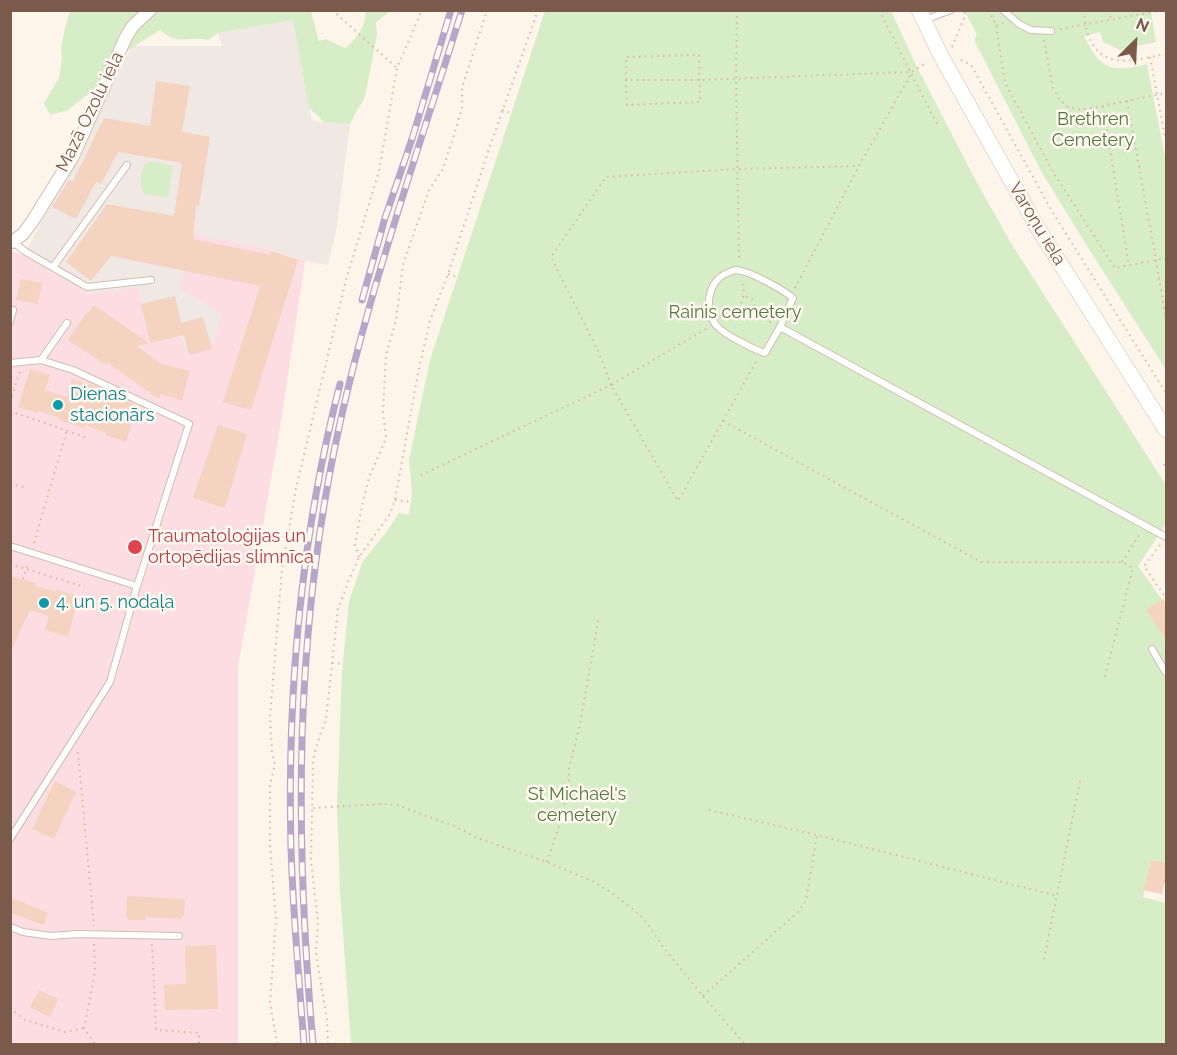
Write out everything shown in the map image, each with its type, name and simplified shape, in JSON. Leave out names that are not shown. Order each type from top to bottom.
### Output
[{"type":"street","name":"Mazā Ozolu iela","points":[[11,242],[23,234],[32,222],[73,156],[125,39],[132,27],[150,10]]},
{"type":"street","name":"Varoņu iela","points":[[922,16],[948,57],[1039,230],[1167,430]]},
{"type":"lane","points":[[922,16],[951,10]]},
{"type":"lane","points":[[1004,10],[1019,24],[1031,30],[1054,30]]},
{"type":"lane","points":[[53,267],[127,165]]},
{"type":"lane","points":[[11,242],[87,286],[150,280]]},
{"type":"lane","points":[[735,270],[750,273],[790,296],[793,300],[764,353],[720,329],[710,315],[710,294],[713,285],[721,276],[735,270]]},
{"type":"lane","points":[[10,322],[13,310]]},
{"type":"lane","points":[[41,360],[67,322]]},
{"type":"lane","points":[[780,327],[1167,537]]},
{"type":"lane","points":[[10,363],[41,360],[73,370],[189,424],[137,586],[110,681],[10,839]]},
{"type":"lane","points":[[10,546],[137,586]]},
{"type":"lane","points":[[1152,649],[1167,673]]},
{"type":"lane","points":[[10,927],[23,932],[51,936],[77,934],[179,936]]},
{"type":"path","points":[[332,10],[397,68]]},
{"type":"path","points":[[277,1044],[270,1003],[276,919],[270,846],[270,784],[275,765],[270,717],[282,570],[296,488],[346,280],[379,171],[397,68],[422,10]]},
{"type":"path","points":[[359,557],[355,545],[363,501],[369,478],[386,438],[383,412],[386,355],[396,321],[403,265],[429,190],[443,169],[462,109],[462,88],[487,10]]},
{"type":"path","points":[[328,1044],[327,1020],[316,953],[318,922],[312,860],[314,760],[326,719],[338,609],[359,557],[390,514],[395,500],[430,321],[538,10]]},
{"type":"path","points":[[421,475],[611,385],[715,323],[735,314],[744,297],[740,270],[737,169],[737,10]]},
{"type":"path","points":[[879,10],[937,124]]},
{"type":"path","points":[[947,41],[951,50],[964,16],[964,10]]},
{"type":"path","points":[[1084,10],[1088,34],[1104,57],[1122,62],[1167,54]]},
{"type":"path","points":[[1109,10],[1111,20]]},
{"type":"path","points":[[1054,30],[1164,10]]},
{"type":"path","points":[[996,26],[1005,83],[1053,172],[1115,268],[1167,258]]},
{"type":"path","points":[[1042,31],[1053,88],[1066,106],[1082,110],[1167,93]]},
{"type":"path","points":[[699,56],[700,102],[627,105],[626,80],[626,57],[699,56]]},
{"type":"path","points":[[790,296],[912,72],[926,62],[948,57],[970,65],[1053,213],[1167,393]]},
{"type":"path","points":[[1150,57],[1167,142]]},
{"type":"path","points":[[626,80],[700,80],[912,72]]},
{"type":"path","points":[[1127,101],[1167,321]]},
{"type":"path","points":[[1103,106],[1129,266]]},
{"type":"path","points":[[502,110],[511,113]]},
{"type":"path","points":[[761,352],[678,501],[611,385],[599,353],[551,257],[606,177],[737,169],[859,166]]},
{"type":"path","points":[[448,274],[457,277]]},
{"type":"path","points":[[735,314],[747,319],[754,313],[755,305],[749,297],[744,297]]},
{"type":"path","points":[[754,313],[761,317]]},
{"type":"path","points":[[10,402],[23,362]]},
{"type":"path","points":[[10,411],[88,438]]},
{"type":"path","points":[[723,421],[981,562],[1122,562],[1133,568],[1104,680]]},
{"type":"path","points":[[23,579],[66,430]]},
{"type":"path","points":[[1164,464],[1167,470]]},
{"type":"path","points":[[10,484],[24,487]]},
{"type":"path","points":[[395,500],[411,502]]},
{"type":"path","points":[[1122,562],[1145,526]]},
{"type":"path","points":[[1160,545],[1144,566],[1167,598]]},
{"type":"path","points":[[10,564],[85,587]]},
{"type":"path","points":[[547,862],[565,802],[569,769],[580,724],[599,616]]},
{"type":"path","points":[[332,663],[342,664]]},
{"type":"path","points":[[77,734],[94,934],[95,972],[84,1028],[95,1044]]},
{"type":"path","points":[[1044,959],[1080,781]]},
{"type":"path","points":[[313,808],[397,805],[592,881],[612,893],[639,915],[703,996],[745,1044]]},
{"type":"path","points":[[709,810],[818,835],[1058,896]]},
{"type":"path","points":[[703,996],[803,906],[818,835]]},
{"type":"path","points":[[151,935],[156,1030],[199,1033],[199,1044]]},
{"type":"path","points":[[10,1008],[25,1020],[65,1032],[84,1028]]},
{"type":"shaded area","points":[[293,20],[312,121],[350,124],[336,231],[328,265],[305,261],[261,247],[194,234],[221,314],[212,349],[186,355],[150,343],[137,288],[89,294],[24,255],[132,46],[222,46],[218,33]]},
{"type":"shaded area","name":"Traumatoloģijas un ortopēdijas slimnīca","points":[[194,234],[261,247],[305,261],[280,428],[238,667],[238,1044],[11,1044],[10,251],[24,255],[89,294],[138,287],[150,343],[182,337],[186,355],[212,349],[221,314],[179,288]]},
{"type":"green space","name":"Brethren Cemetery","points":[[969,10],[1151,11],[1156,42],[1120,50],[1103,42],[1100,32],[1084,36],[1096,56],[1108,66],[1124,68],[1147,64],[1166,162],[1166,370],[1042,173],[974,40],[977,35],[965,12]]},
{"type":"green space","points":[[70,11],[311,11],[319,41],[326,39],[345,48],[360,32],[366,11],[388,11],[388,13],[376,22],[377,35],[365,97],[350,124],[324,122],[309,108],[293,20],[218,33],[208,40],[173,38],[160,30],[122,54],[114,74],[68,110],[50,115],[44,103],[59,78],[61,48]]},
{"type":"green space","points":[[545,11],[891,11],[917,67],[1011,243],[1166,485],[1166,524],[1138,566],[1166,605],[1166,863],[1151,860],[1143,897],[1166,903],[1166,1044],[351,1044],[340,892],[337,807],[342,671],[349,601],[363,561],[399,513],[409,515],[412,493],[409,460],[430,360]]},
{"type":"green space","points":[[148,162],[173,166],[168,198],[144,194],[141,177]]},
{"type":"building","points":[[156,81],[190,86],[182,132],[210,137],[199,206],[196,206],[193,239],[270,255],[271,251],[298,260],[251,410],[223,402],[260,286],[111,256],[91,281],[66,262],[107,204],[174,216],[182,163],[118,152],[101,184],[96,182],[76,219],[52,207],[69,180],[73,181],[104,118],[150,126]]},
{"type":"building","points":[[21,279],[42,283],[38,304],[16,300]]},
{"type":"building","points":[[175,296],[181,323],[203,317],[212,349],[189,355],[184,335],[150,343],[141,304]]},
{"type":"building","points":[[94,305],[149,343],[137,346],[159,363],[190,371],[182,400],[160,394],[159,399],[108,363],[106,365],[68,340]]},
{"type":"building","name":"Dienas stacionārs","points":[[30,369],[50,375],[45,390],[67,397],[72,379],[100,388],[99,391],[137,406],[126,442],[85,425],[84,428],[38,411],[38,413],[18,407]]},
{"type":"building","points":[[218,425],[247,434],[225,508],[193,498]]},
{"type":"building","name":"4. un 5. nodaļa","points":[[10,576],[36,583],[35,586],[79,596],[68,637],[45,630],[49,616],[30,610],[10,653]]},
{"type":"building","points":[[1163,599],[1167,605],[1167,641],[1146,610]]},
{"type":"building","points":[[55,781],[76,792],[54,839],[32,829]]},
{"type":"building","points":[[1151,860],[1167,863],[1162,894],[1144,890]]},
{"type":"building","points":[[10,897],[48,913],[43,925],[10,912]]},
{"type":"building","points":[[127,897],[185,899],[184,916],[182,919],[146,917],[146,920],[128,920],[126,917]]},
{"type":"building","points":[[216,945],[218,1009],[165,1010],[164,985],[186,984],[185,946]]},
{"type":"building","points":[[39,990],[58,999],[50,1017],[30,1007]]},
{"type":"railway","points":[[362,300],[385,218],[412,139],[451,10]]},
{"type":"railway","points":[[313,1044],[304,908],[301,772],[303,704],[315,568],[337,437],[367,314],[462,10]]},
{"type":"railway","points":[[304,1044],[291,849],[290,790],[294,673],[306,556],[315,498],[340,384]]},
{"type":"place","name":"Dienas stacionārs","points":[[58,405]]},
{"type":"place","name":"Traumatoloģijas un ortopēdijas slimnīca","points":[[135,547]]},
{"type":"place","name":"4. un 5. nodaļa","points":[[44,603]]},
{"type":"park label","name":"Rainis cemetery","points":[[735,313]]},
{"type":"park label","name":"St Michael's cemetery","points":[[577,805]]}]
